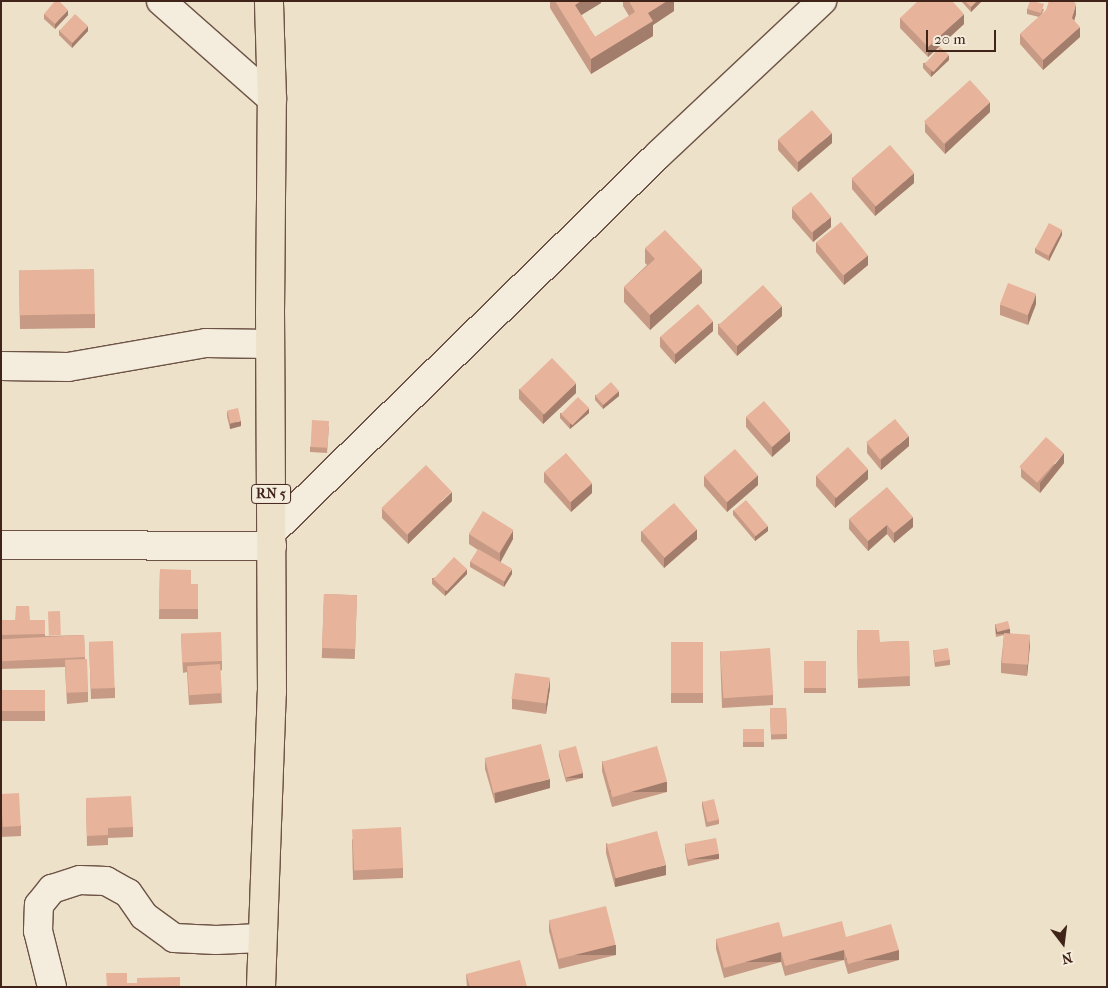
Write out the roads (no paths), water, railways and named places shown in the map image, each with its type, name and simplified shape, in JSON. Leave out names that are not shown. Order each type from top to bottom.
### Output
[{"type":"main road","name":"RN 5","points":[[260,987],[272,692],[270,344],[272,99],[269,1]]},
{"type":"street","points":[[161,1],[272,99]]},
{"type":"street","points":[[1,546],[272,539],[659,154],[822,1]]},
{"type":"street","points":[[1,366],[68,367],[206,343],[270,344]]},
{"type":"street","points":[[52,987],[38,931],[39,905],[52,889],[80,880],[106,881],[128,894],[144,916],[174,938],[216,940],[261,938]]}]
